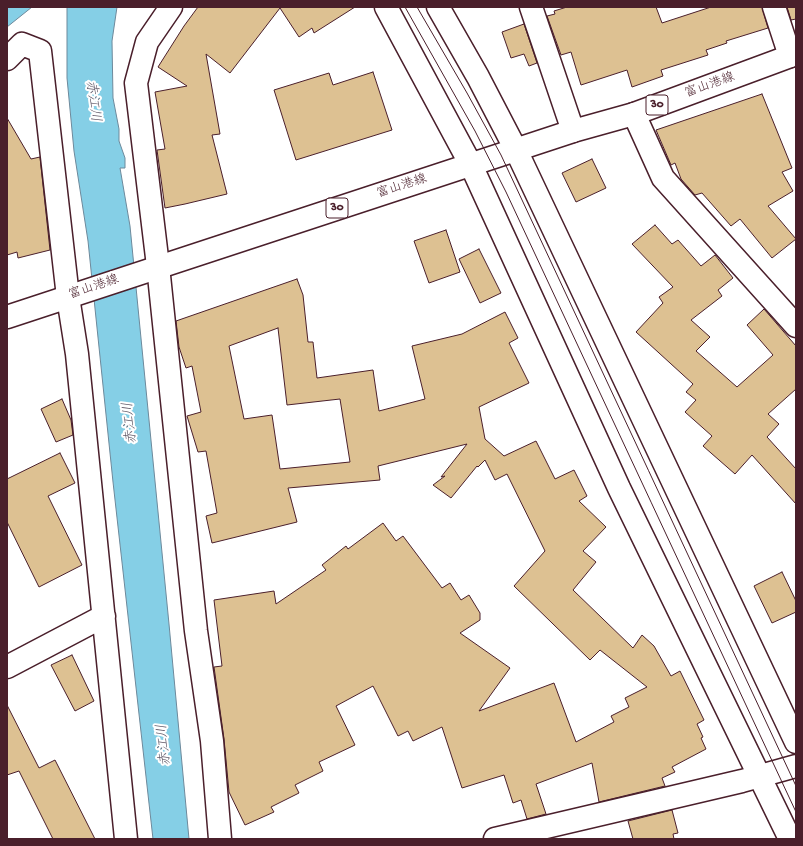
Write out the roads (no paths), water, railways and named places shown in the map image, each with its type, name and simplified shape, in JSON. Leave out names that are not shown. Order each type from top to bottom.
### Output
[{"type":"street","points":[[171,7],[147,42],[136,83],[151,269],[212,741],[220,839]]},
{"type":"street","points":[[386,7],[471,165],[619,488],[790,839]]},
{"type":"street","points":[[438,7],[478,77],[516,150],[796,742]]},
{"type":"street","points":[[531,7],[573,131]]},
{"type":"street","points":[[774,7],[793,56]]},
{"type":"street","points":[[7,59],[22,44],[40,51],[76,294],[78,354],[126,839]]},
{"type":"street","name":"富山港線","points":[[7,317],[573,131],[634,114],[793,56]]},
{"type":"street","points":[[634,114],[663,178],[796,326]]},
{"type":"street","points":[[7,667],[104,616]]},
{"type":"street","points":[[495,839],[796,766]]},
{"type":"water","points":[[7,7],[32,7],[7,27]]},
{"type":"water","name":"赤江川","points":[[67,7],[117,7],[112,41],[113,98],[119,129],[119,141],[125,158],[125,168],[120,168],[130,226],[189,839],[153,839],[88,241],[74,151],[67,78]]},
{"type":"tram line","points":[[405,7],[475,131],[506,192],[796,812]]},
{"type":"tram line","points":[[417,7],[501,155],[796,786]]}]
